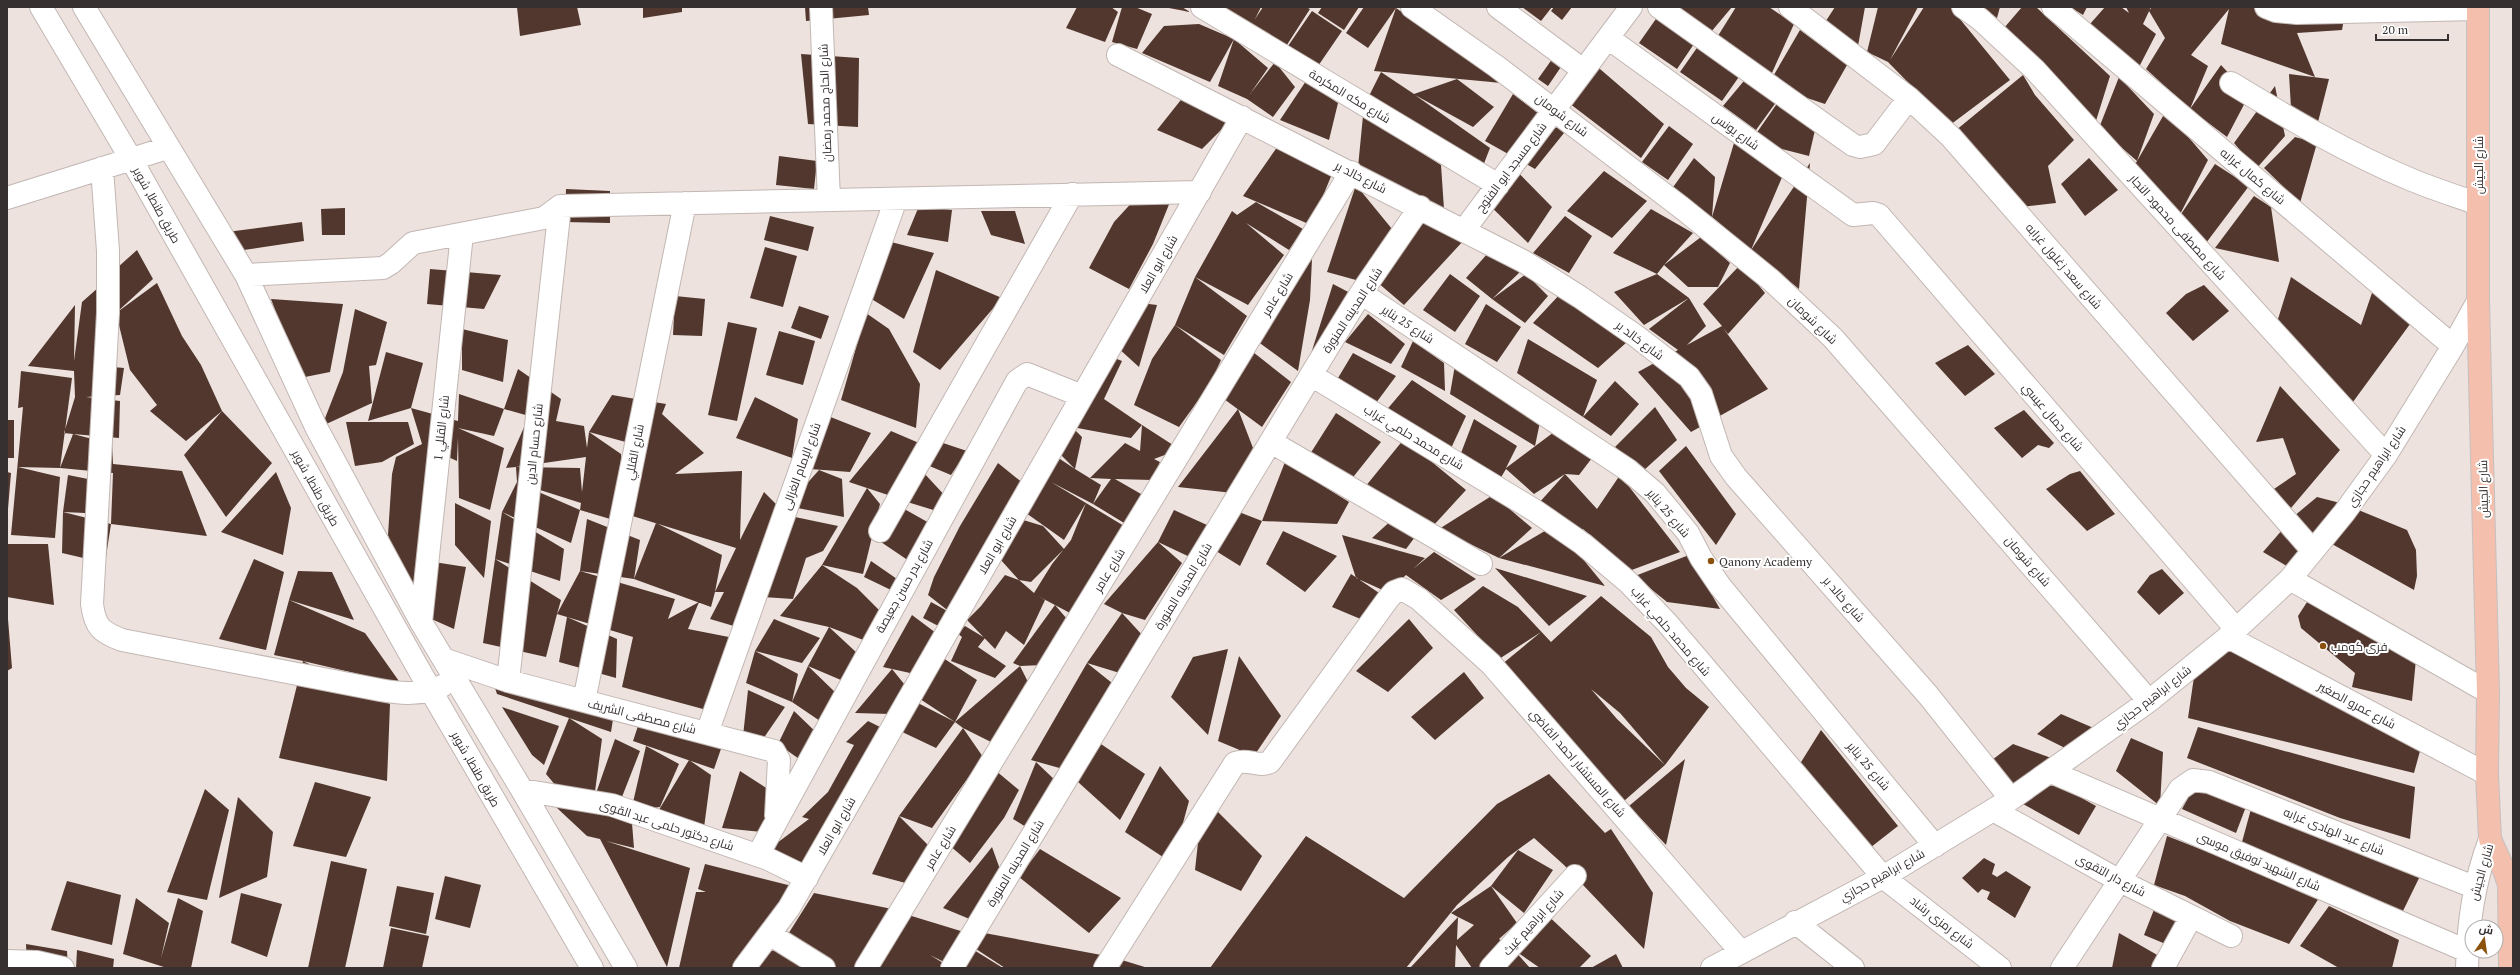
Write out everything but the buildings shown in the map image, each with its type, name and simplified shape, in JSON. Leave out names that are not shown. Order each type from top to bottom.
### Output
[{"type":"main road","name":"شارع الجيش","points":[[2478,8],[2478,301],[2488,692],[2487,774],[2490,839]]},
{"type":"main road","points":[[2490,839],[2509,885],[2510,968]]},
{"type":"street","name":"طريق طنطا, شوبر","points":[[41,7],[131,159],[431,691],[592,968]]},
{"type":"street","points":[[84,7],[167,148],[246,275],[316,426],[421,622],[522,790],[626,968]]},
{"type":"street","name":"شارع الحاج محمد رمضان","points":[[821,7],[829,200]]},
{"type":"street","name":"شارع مكه المكرمة","points":[[1202,7],[1498,185]]},
{"type":"street","name":"شارع شومان","points":[[1412,7],[1554,109],[1771,280],[1833,338],[2149,701]]},
{"type":"street","points":[[1498,7],[1584,70]]},
{"type":"street","name":"شارع مسجد ابو الفتوح","points":[[1464,230],[1631,7]]},
{"type":"street","points":[[1659,7],[1853,145],[1860,147],[1874,144],[1909,98]]},
{"type":"street","name":"شارع سعد زغلول غرابه","points":[[1790,7],[1909,98],[1951,137],[2312,551]]},
{"type":"street","name":"شارع مصطفى محمود النجار","points":[[1963,7],[1980,19],[2035,70],[2386,455]]},
{"type":"street","name":"شارع كمال غرابه","points":[[2053,7],[2453,346]]},
{"type":"street","points":[[2266,7],[2276,11],[2297,13],[2478,8]]},
{"type":"street","name":"شارع يونس","points":[[1608,38],[1853,215],[1866,214]]},
{"type":"street","name":"شارع خالد بر","points":[[1118,55],[1420,207],[1523,262],[1580,297],[1636,336],[1689,377],[1702,398],[1721,456],[1736,477],[1928,695],[2002,804]]},
{"type":"street","points":[[2231,84],[2289,119],[2350,152],[2412,180],[2478,204]]},
{"type":"street","name":"شارع ابو العلا","points":[[744,968],[771,935],[806,878],[1242,117]]},
{"type":"street","points":[[7,198],[167,148]]},
{"type":"street","points":[[102,168],[108,292],[92,604],[94,620],[105,634],[122,640],[396,693],[431,691],[455,680]]},
{"type":"street","name":"شارع عامر","points":[[866,968],[1351,172]]},
{"type":"street","points":[[246,275],[383,268],[392,264],[413,243],[544,218],[560,206],[1200,192]]},
{"type":"street","points":[[880,531],[1072,194]]},
{"type":"street","name":"شارع الإمام الغزالى","points":[[707,733],[896,199]]},
{"type":"street","name":"شارع القللي","points":[[584,701],[685,203]]},
{"type":"street","name":"شارع حسام الدين","points":[[508,681],[560,206]]},
{"type":"street","name":"شارع المدينه المنورة","points":[[952,968],[1311,375],[1362,293],[1420,207]]},
{"type":"street","name":"شارع جمال عيسي","points":[[1866,214],[1879,215],[2232,633]]},
{"type":"street","name":"شارع القللي 1","points":[[421,622],[462,234]]},
{"type":"street","name":"شارع 25 يناير","points":[[1362,293],[1628,470],[1655,493],[1688,533],[1701,558],[1720,586],[1935,846]]},
{"type":"street","name":"شارع ابراهيم حجازي","points":[[1712,968],[1795,922],[1883,877],[2002,804],[2051,772],[2149,701],[2232,633],[2290,579],[2344,513],[2386,455],[2453,346],[2478,301]]},
{"type":"street","name":"شارع بدر حسن جعيصة","points":[[758,855],[1016,381],[1027,374],[1082,396]]},
{"type":"street","name":"شارع محمد حلمي غراب","points":[[1311,375],[1534,510],[1582,544],[1628,582],[1668,624],[1883,877]]},
{"type":"street","points":[[1271,442],[1481,564]]},
{"type":"street","points":[[2290,579],[2488,692]]},
{"type":"street","name":"شارع المستشار احمد القاضي","points":[[1105,968],[1235,763],[1243,760],[1261,765],[1270,762],[1388,599],[1394,592],[1402,589],[1419,598],[1491,664],[1741,952]]},
{"type":"street","name":"شارع عمرو الصغير","points":[[2232,633],[2487,774]]},
{"type":"street","name":"شارع مصطفى الشريف","points":[[443,659],[508,681],[767,748],[777,754],[776,820]]},
{"type":"street","name":"شارع الشهيد توفيق موسى","points":[[2051,772],[2160,819],[2467,960]]},
{"type":"street","name":"شارع عبد الهادى غرابه","points":[[2160,819],[2180,789],[2193,780],[2209,782],[2474,887]]},
{"type":"street","name":"شارع دكتور حلمى عبد القوى","points":[[522,790],[612,805],[758,855],[806,878]]},
{"type":"street","name":"شارع دار التقوى","points":[[2002,804],[2120,881],[2231,936]]},
{"type":"street","points":[[2062,968],[2160,819]]},
{"type":"street","name":"شارع الجيش","points":[[2467,960],[2469,919],[2474,887],[2490,839]]},
{"type":"street","name":"شارع ابراهيم غيث","points":[[1491,968],[1575,876]]},
{"type":"street","name":"شارع رمزى رشاد","points":[[1883,877],[2000,968]]},
{"type":"street","points":[[2164,968],[2191,917]]},
{"type":"street","points":[[1795,922],[1853,968]]},
{"type":"street","points":[[771,935],[824,968]]},
{"type":"street","points":[[7,961],[37,962],[63,968]]},
{"type":"place","name":"Qanony Academy","points":[[1711,561]]},
{"type":"place","name":"فرى كومب","points":[[2323,646]]}]
